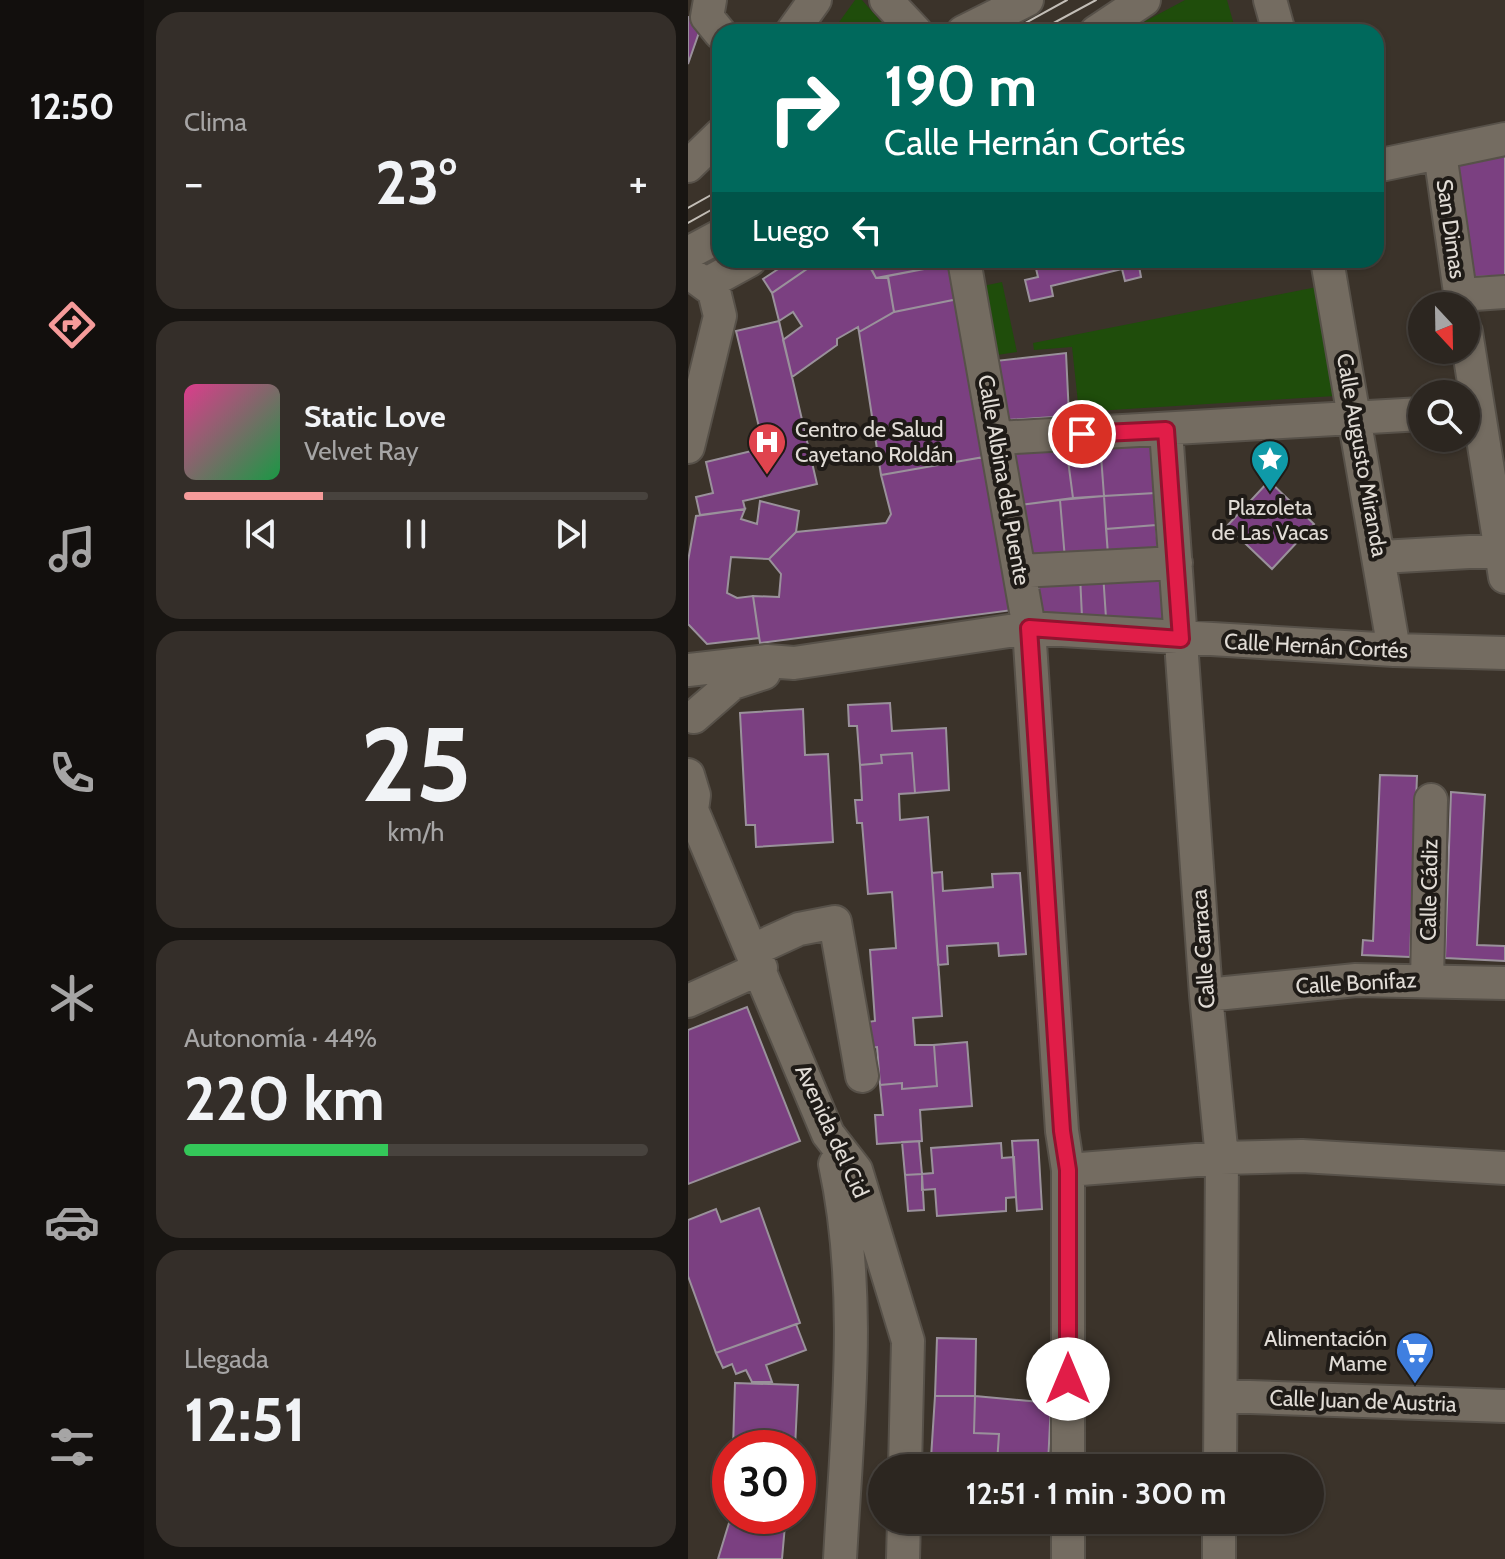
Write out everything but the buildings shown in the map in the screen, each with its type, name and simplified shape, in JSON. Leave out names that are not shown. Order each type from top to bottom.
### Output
[{"type":"street","points":[[710,0],[707,17],[713,24]]},
{"type":"street","points":[[798,24],[815,0]]},
{"type":"street","points":[[886,0],[908,24]]},
{"type":"street","points":[[979,24],[1027,0]]},
{"type":"street","points":[[1108,24],[1144,0]]},
{"type":"street","points":[[1270,0],[1277,24]]},
{"type":"street","points":[[1384,164],[1505,139]]},
{"type":"street","points":[[688,166],[712,143]]},
{"type":"street","name":"San Dimas","points":[[1440,153],[1460,292]]},
{"type":"street","points":[[688,253],[712,240]]},
{"type":"street","points":[[688,447],[698,363],[720,316],[719,303],[698,278],[727,268]]},
{"type":"street","name":"Calle Albina del Puente","points":[[966,268],[998,438],[1029,628],[1062,1131],[1068,1170],[1068,1454]]},
{"type":"street","name":"Calle Augusto Miranda","points":[[1328,268],[1381,557],[1394,650]]},
{"type":"street","points":[[1480,297],[1505,292]]},
{"type":"street","points":[[1381,557],[1503,559],[1483,410],[1473,364]]},
{"type":"street","points":[[998,438],[1408,415]]},
{"type":"street","name":"Calle Carraca","points":[[1166,430],[1206,995],[1222,1158],[1220,1454]]},
{"type":"street","points":[[1020,571],[1176,563]]},
{"type":"street","name":"Calle Hernán Cortés","points":[[794,663],[1029,628],[1181,639],[1505,653]]},
{"type":"street","points":[[688,670],[767,661],[794,663]]},
{"type":"street","points":[[690,728],[733,683],[794,663]]},
{"type":"street","points":[[688,680],[696,703],[690,728]]},
{"type":"street","name":"Avenida del Cid","points":[[688,775],[694,795],[690,809],[757,959],[828,1134],[856,1170],[908,1341],[905,1454]]},
{"type":"street","name":"Calle Cádiz","points":[[1427,980],[1431,800]]},
{"type":"street","points":[[688,1001],[799,929],[835,922],[862,1076]]},
{"type":"street","name":"Calle Bonifaz","points":[[1206,995],[1356,980],[1505,983]]},
{"type":"street","points":[[828,1134],[846,1219],[850,1371],[840,1559]]},
{"type":"street","points":[[1068,1170],[1222,1158],[1302,1156],[1505,1168]]},
{"type":"street","name":"Calle Juan de Austria","points":[[1221,1396],[1505,1406]]},
{"type":"street","points":[[903,1559],[904,1534]]},
{"type":"street","points":[[1068,1534],[1068,1559]]},
{"type":"street","points":[[1219,1534],[1219,1559]]},
{"type":"green space","points":[[855,0],[862,0],[883,24],[838,24]]},
{"type":"green space","points":[[1185,0],[1227,0],[1234,24],[1140,24]]},
{"type":"green space","points":[[1002,282],[1017,352],[997,355],[983,286]]},
{"type":"green space","points":[[1317,287],[1335,396],[1079,412],[1072,347],[1034,350],[1033,343]]},
{"type":"tram line","points":[[1024,24],[1067,0]]},
{"type":"tram line","points":[[1052,24],[1096,0]]},
{"type":"tram line","points":[[688,208],[712,194]]},
{"type":"tram line","points":[[688,223],[712,210]]},
{"type":"place","name":"Centro de Salud Cayetano Roldán","points":[[767,476]]},
{"type":"place","name":"Plazoleta de Las Vacas","points":[[1270,493]]},
{"type":"place","name":"Alimentación Mame","points":[[1415,1385]]},
{"type":"route","points":[[1068,1379],[1068,1170],[1062,1131],[1029,628],[1181,639],[1166,430],[1082,434]]}]
